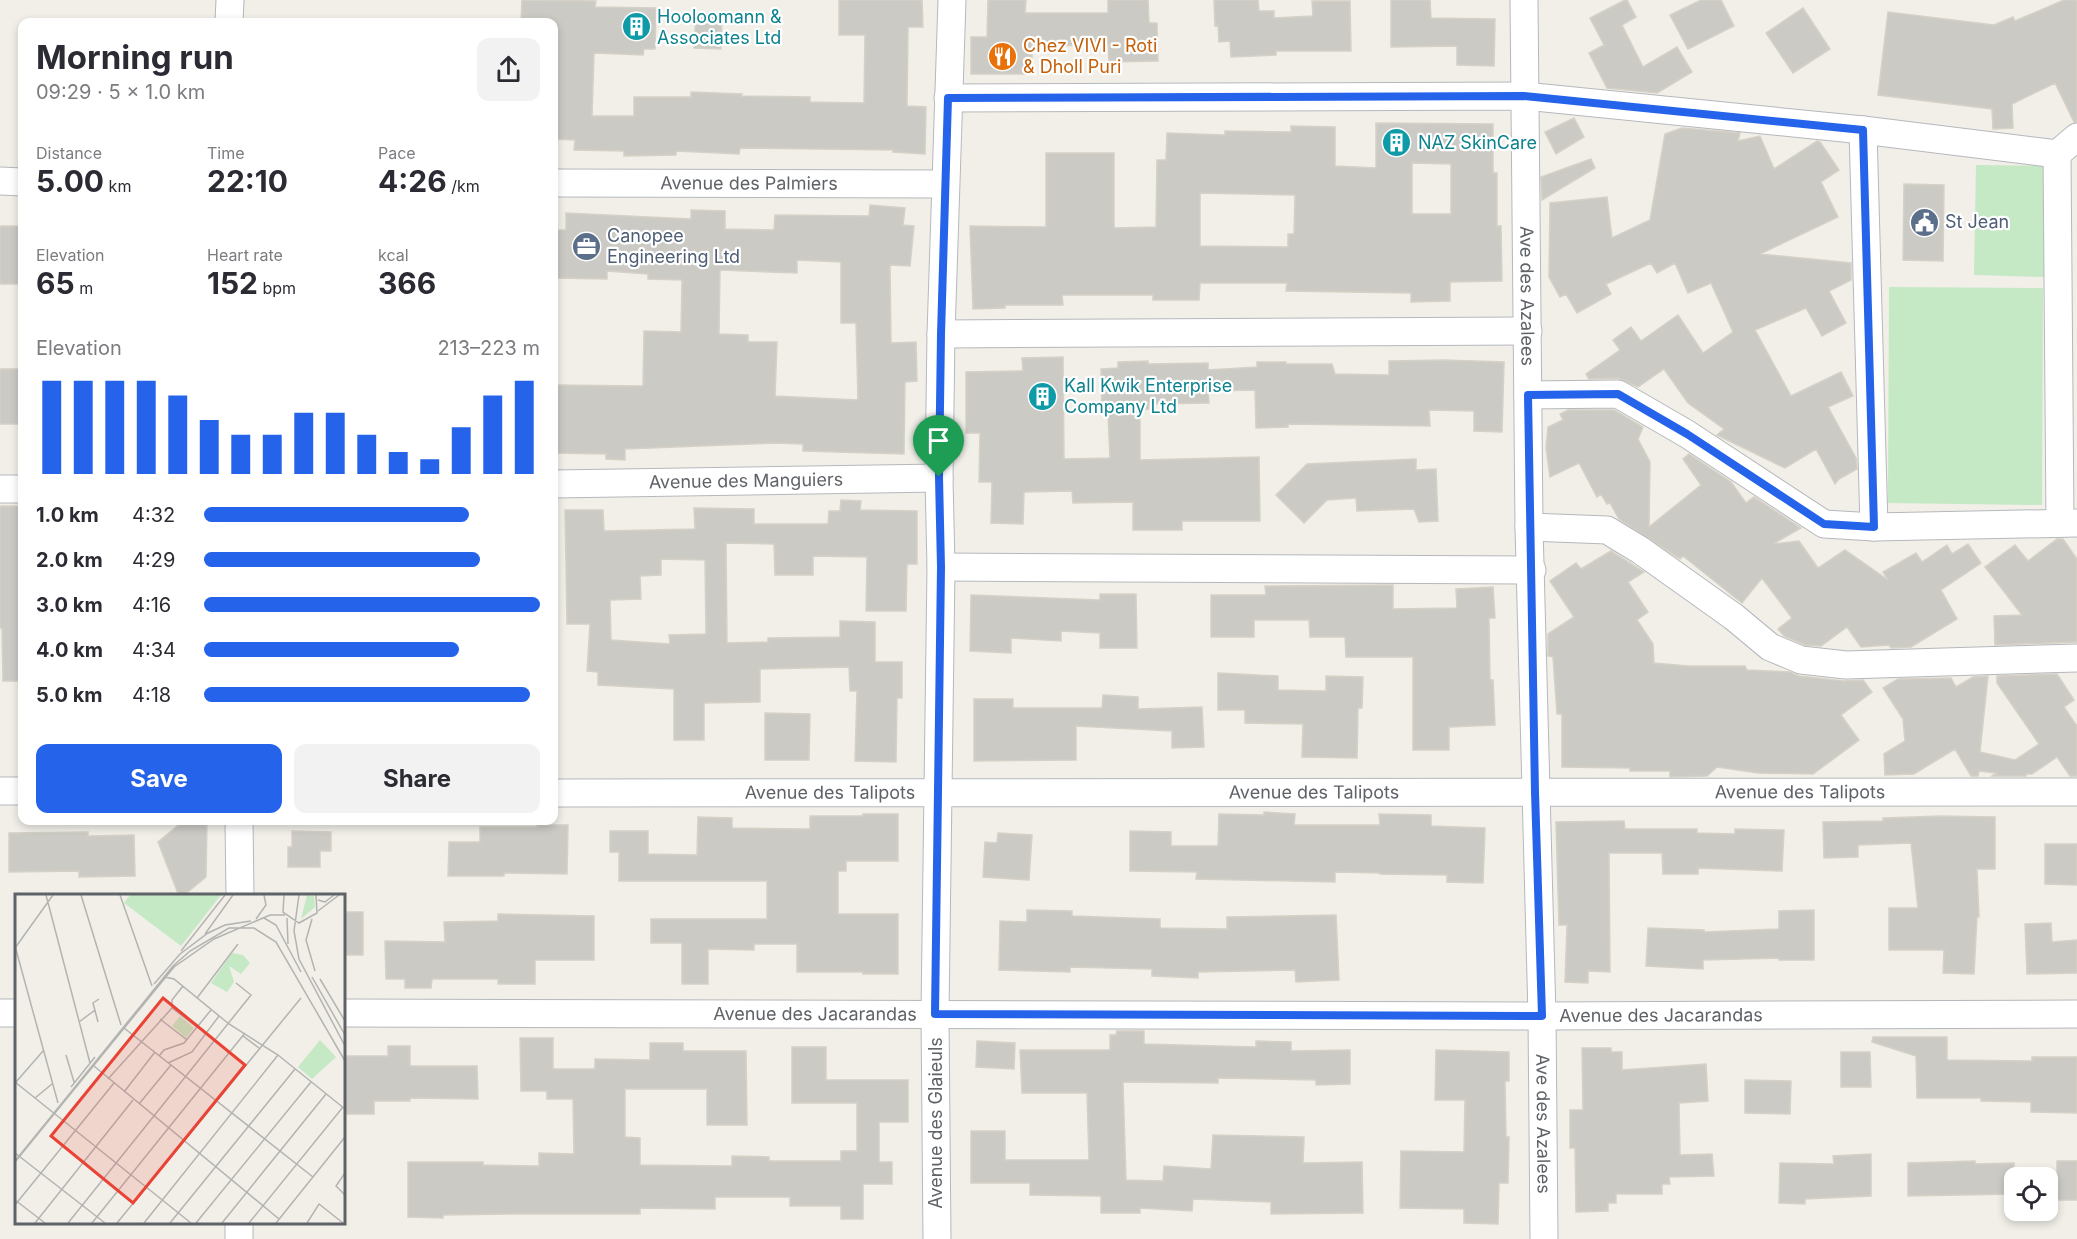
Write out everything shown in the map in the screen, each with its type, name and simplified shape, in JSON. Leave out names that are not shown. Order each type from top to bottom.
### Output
[{"type":"street","points":[[229,18],[230,0]]},
{"type":"street","name":"Avenue des Glaieuls","points":[[937,1239],[935,1014],[941,567],[939,477],[945,184],[952,0]]},
{"type":"street","name":"Ave des Azalees","points":[[1524,0],[1529,527],[1532,570],[1535,792],[1542,1016],[1544,1239]]},
{"type":"street","points":[[948,98],[1524,96],[1863,130],[2067,146],[2069,523],[1874,527],[1824,524],[1687,434],[1618,394],[1528,395]]},
{"type":"street","points":[[1863,130],[1874,527]]},
{"type":"street","points":[[0,182],[18,182]]},
{"type":"street","name":"Avenue des Palmiers","points":[[558,183],[945,184]]},
{"type":"street","points":[[941,334],[1528,331]]},
{"type":"street","name":"Avenue des Manguiers","points":[[558,484],[939,477]]},
{"type":"street","points":[[0,489],[18,489]]},
{"type":"street","points":[[1529,527],[1607,530],[1640,550],[1734,617],[1770,647],[1801,660],[1846,665],[2077,658]]},
{"type":"street","points":[[941,567],[1532,570]]},
{"type":"street","points":[[0,791],[18,791]]},
{"type":"street","name":"Avenue des Talipots","points":[[558,793],[2077,792]]},
{"type":"street","points":[[239,825],[240,894]]},
{"type":"street","name":"Avenue des Jacarandas","points":[[345,1013],[1542,1016],[2077,1014]]},
{"type":"green space","points":[[1976,165],[2047,166],[2045,277],[1974,275]]},
{"type":"green space","points":[[1889,287],[2043,288],[2042,505],[1888,503]]},
{"type":"building","points":[[522,0],[596,1],[595,7],[656,8],[655,49],[644,49],[643,55],[594,53],[592,116],[634,116],[634,97],[691,97],[691,92],[742,94],[741,96],[810,97],[810,102],[864,103],[865,35],[839,35],[839,0],[922,0],[923,27],[908,27],[907,106],[926,107],[925,154],[893,152],[893,150],[740,148],[739,154],[676,151],[676,155],[624,156],[624,151],[574,150],[575,140],[558,139],[558,18],[521,18]]},
{"type":"building","points":[[988,0],[1026,0],[1025,13],[1108,13],[1108,0],[1148,0],[1149,23],[1157,23],[1158,61],[1109,62],[1108,45],[1032,46],[1032,74],[971,74],[971,37],[987,37]]},
{"type":"building","points":[[1214,0],[1258,0],[1259,11],[1274,11],[1274,18],[1313,16],[1312,1],[1350,1],[1351,51],[1276,51],[1276,55],[1231,57],[1230,41],[1219,42],[1218,25],[1215,26]]},
{"type":"building","points":[[1391,0],[1430,0],[1431,18],[1495,19],[1494,66],[1457,65],[1457,46],[1391,47]]},
{"type":"building","points":[[1625,0],[1636,17],[1622,25],[1643,67],[1677,47],[1692,72],[1657,93],[1607,88],[1589,53],[1604,45],[1590,18]]},
{"type":"building","points":[[1701,0],[1721,0],[1734,26],[1688,49],[1670,15]]},
{"type":"building","points":[[2064,0],[2077,0],[2077,122],[2074,122],[2055,83],[2012,104],[2013,128],[1993,129],[1992,109],[1878,95],[1888,12],[1994,25],[2013,17],[2015,21]]},
{"type":"building","points":[[1803,8],[1830,49],[1793,73],[1766,33]]},
{"type":"building","points":[[696,13],[722,14],[721,49],[694,48]]},
{"type":"building","points":[[1574,118],[1584,137],[1556,154],[1545,132]]},
{"type":"building","points":[[1376,123],[1493,124],[1493,173],[1497,173],[1497,226],[1501,226],[1502,281],[1450,282],[1450,301],[1411,302],[1411,293],[1286,291],[1287,283],[1200,283],[1199,300],[1153,300],[1153,295],[1062,295],[1063,305],[1005,305],[1005,308],[973,309],[970,226],[1046,227],[1046,153],[1114,153],[1114,228],[1156,227],[1157,160],[1166,160],[1167,133],[1225,135],[1225,131],[1291,132],[1291,126],[1335,127],[1335,166],[1376,168]],"holes":[[[1412,163],[1451,164],[1451,214],[1412,214]],[[1200,193],[1295,195],[1294,234],[1288,234],[1288,247],[1200,246]]]},
{"type":"building","points":[[1682,128],[1740,133],[1738,141],[1760,136],[1774,169],[1817,141],[1839,170],[1821,182],[1838,217],[1760,254],[1851,263],[1851,280],[1829,291],[1846,323],[1822,336],[1806,308],[1755,330],[1791,396],[1841,372],[1853,396],[1828,407],[1856,458],[1857,469],[1839,479],[1835,484],[1816,449],[1785,468],[1717,435],[1724,429],[1688,403],[1664,369],[1638,387],[1618,378],[1589,379],[1586,374],[1620,350],[1613,340],[1631,327],[1641,341],[1678,315],[1703,353],[1733,332],[1711,283],[1688,293],[1675,263],[1657,273],[1651,263],[1606,284],[1611,294],[1577,313],[1566,294],[1560,297],[1549,277],[1550,203],[1607,197],[1612,238],[1650,220],[1665,134]]},
{"type":"building","points":[[1591,159],[1595,168],[1542,200],[1541,177]]},
{"type":"building","name":"St Jean","points":[[1904,184],[1944,185],[1943,261],[1903,260]]},
{"type":"building","points":[[870,205],[905,208],[903,225],[914,226],[910,266],[890,265],[891,343],[916,342],[917,381],[905,382],[904,454],[803,451],[803,444],[774,443],[625,449],[625,460],[606,459],[606,454],[558,453],[558,385],[643,386],[644,331],[681,332],[682,280],[648,279],[648,274],[607,271],[607,279],[558,278],[558,230],[566,230],[566,213],[691,219],[691,210],[725,211],[725,229],[774,230],[775,215],[869,216]],"holes":[[[797,260],[841,262],[841,323],[856,323],[858,400],[775,396],[777,342],[748,342],[748,335],[719,334],[720,270],[797,273]]]},
{"type":"building","points":[[0,226],[18,226],[18,284],[0,284]]},
{"type":"building","points":[[1063,357],[1064,459],[1110,458],[1108,414],[1102,414],[1101,369],[1118,368],[1118,362],[1208,363],[1208,370],[1257,367],[1257,362],[1332,364],[1335,374],[1389,375],[1389,361],[1504,362],[1502,432],[1474,431],[1474,411],[1429,410],[1430,426],[1288,424],[1288,427],[1256,428],[1255,390],[1208,391],[1209,403],[1149,404],[1149,409],[1140,410],[1140,460],[1259,457],[1260,521],[1182,521],[1182,530],[1133,530],[1133,502],[1073,503],[1072,491],[1024,492],[1023,524],[991,523],[992,482],[979,482],[980,433],[966,433],[966,372],[1023,371],[1022,358]]},
{"type":"building","points":[[0,369],[18,369],[18,424],[0,424]]},
{"type":"building","points":[[1568,410],[1614,410],[1643,427],[1638,439],[1650,462],[1649,527],[1701,485],[1683,459],[1689,454],[1731,482],[1746,503],[1754,497],[1801,528],[1773,544],[1799,541],[1818,568],[1845,550],[1888,580],[1883,572],[1916,553],[1922,562],[1947,545],[1952,554],[1968,544],[1981,563],[1941,590],[1957,619],[1911,647],[1891,648],[1889,645],[1861,647],[1847,627],[1821,646],[1805,645],[1784,636],[1778,629],[1792,618],[1762,578],[1742,603],[1683,556],[1680,559],[1619,519],[1610,503],[1607,504],[1601,494],[1597,497],[1579,463],[1550,477],[1546,448],[1548,427],[1563,420],[1560,414]]},
{"type":"building","points":[[1416,459],[1416,470],[1436,469],[1438,521],[1419,522],[1414,509],[1357,511],[1356,498],[1327,500],[1304,523],[1276,495],[1307,464]]},
{"type":"building","points":[[841,500],[861,501],[860,510],[917,511],[917,564],[907,564],[906,611],[866,611],[867,557],[813,556],[813,575],[775,575],[774,544],[726,543],[727,643],[768,642],[768,638],[840,637],[840,621],[875,622],[875,662],[902,662],[902,698],[897,698],[896,762],[855,761],[857,691],[850,691],[849,667],[760,669],[760,702],[704,703],[704,740],[674,740],[674,689],[598,685],[598,672],[587,671],[590,624],[567,624],[565,510],[603,510],[604,531],[695,529],[694,508],[754,509],[754,524],[828,524],[829,511],[840,511]],"holes":[[[661,559],[705,560],[706,634],[669,635],[670,644],[611,640],[610,600],[641,599],[640,576],[661,575]]]},
{"type":"building","points":[[0,506],[18,506],[18,681],[3,681],[2,628],[0,628]]},
{"type":"building","points":[[2057,539],[2063,539],[2077,559],[2077,642],[1995,645],[1994,616],[2022,615],[1985,567],[2015,545],[2028,561]]},
{"type":"building","points":[[1611,551],[1644,572],[1628,582],[1648,612],[1637,620],[1653,644],[1654,663],[1688,666],[1745,666],[1747,670],[1790,672],[1799,676],[1844,681],[1863,680],[1872,692],[1841,715],[1859,740],[1813,774],[1758,773],[1717,767],[1707,776],[1670,777],[1670,771],[1562,767],[1562,714],[1557,714],[1553,657],[1548,656],[1548,634],[1574,617],[1550,581],[1576,563],[1581,569]]},
{"type":"building","points":[[1393,585],[1393,609],[1457,608],[1456,589],[1493,587],[1495,618],[1489,618],[1490,680],[1493,680],[1495,725],[1449,727],[1449,750],[1413,750],[1413,657],[1346,657],[1345,637],[1310,637],[1309,620],[1254,620],[1254,637],[1211,637],[1211,595],[1266,595],[1265,586]]},
{"type":"building","points":[[1100,594],[1136,594],[1137,648],[1100,648],[1100,633],[1061,631],[1061,641],[1011,638],[1011,653],[970,651],[971,595],[1100,600]]},
{"type":"building","points":[[1218,673],[1278,676],[1278,690],[1326,691],[1326,676],[1363,677],[1362,708],[1358,708],[1357,758],[1302,757],[1303,724],[1245,723],[1245,710],[1218,710]]},
{"type":"building","points":[[2057,674],[2074,700],[2064,707],[2077,726],[2077,776],[2070,776],[2057,757],[2026,776],[1992,776],[1996,773],[1979,771],[1978,776],[1971,776],[1955,749],[1914,774],[1885,775],[1884,754],[1905,741],[1903,719],[1883,688],[1898,679],[1951,678],[1956,687],[1973,677],[1988,676],[1980,752],[2015,760],[2039,744],[1997,683],[1997,676]]},
{"type":"building","points":[[1103,695],[1138,697],[1138,709],[1202,707],[1204,747],[1172,748],[1172,731],[1076,726],[1076,760],[974,761],[974,699],[1013,699],[1013,708],[1102,708]]},
{"type":"building","points":[[765,713],[810,714],[809,760],[765,760]]},
{"type":"building","points":[[1264,812],[1295,814],[1294,825],[1380,825],[1379,814],[1431,815],[1431,826],[1485,828],[1483,883],[1447,882],[1447,875],[1335,872],[1335,882],[1196,879],[1197,872],[1130,871],[1130,831],[1171,832],[1171,846],[1218,846],[1219,814],[1264,815]]},
{"type":"building","points":[[863,814],[898,814],[898,861],[846,861],[846,871],[838,871],[838,914],[898,914],[898,974],[797,972],[797,944],[754,944],[754,950],[708,949],[708,984],[682,984],[682,943],[651,943],[651,919],[767,919],[767,881],[619,881],[619,852],[610,852],[610,831],[648,831],[648,854],[697,855],[698,817],[732,818],[732,828],[810,829],[810,816],[863,816]]},
{"type":"building","points":[[1995,817],[1995,869],[1977,869],[1979,917],[1977,917],[1974,974],[1943,973],[1944,950],[1889,950],[1889,908],[1918,908],[1911,843],[1858,845],[1858,857],[1824,858],[1823,822],[1883,821],[1883,818]]},
{"type":"building","points":[[1624,821],[1625,829],[1697,829],[1697,833],[1735,834],[1735,829],[1784,830],[1782,871],[1698,868],[1698,874],[1663,874],[1662,853],[1609,853],[1610,972],[1588,971],[1588,983],[1565,982],[1567,925],[1559,925],[1556,822]]},
{"type":"building","points":[[179,825],[207,825],[206,877],[185,894],[178,894],[158,842]]},
{"type":"building","points":[[537,825],[568,825],[567,874],[504,873],[504,876],[448,876],[449,842],[480,842],[480,827],[537,827]]},
{"type":"building","points":[[292,831],[331,832],[331,851],[320,851],[320,867],[288,867],[288,847],[292,847]]},
{"type":"building","points":[[88,832],[88,836],[134,835],[135,876],[79,877],[79,871],[9,872],[9,833]]},
{"type":"building","points":[[998,833],[1032,835],[1029,880],[983,877],[985,842],[997,843]]},
{"type":"building","points":[[2045,844],[2077,844],[2077,885],[2045,884]]},
{"type":"building","points":[[1027,910],[1072,911],[1072,916],[1160,919],[1160,928],[1227,929],[1227,917],[1336,915],[1339,980],[1296,982],[1295,970],[1198,972],[1198,978],[1152,976],[1152,969],[1070,967],[1070,972],[999,970],[1000,921],[1027,922]]},
{"type":"building","points":[[1814,910],[1814,960],[1779,960],[1779,958],[1703,960],[1703,969],[1646,966],[1648,928],[1704,930],[1704,932],[1779,929],[1779,911]]},
{"type":"building","points":[[345,912],[363,912],[363,955],[345,955]]},
{"type":"building","points":[[498,914],[594,916],[594,960],[535,960],[535,984],[498,984],[498,979],[432,979],[431,988],[405,988],[405,979],[386,979],[385,941],[445,942],[444,922],[498,921]]},
{"type":"building","points":[[2051,923],[2052,942],[2077,940],[2077,973],[2027,974],[2025,924]]},
{"type":"building","points":[[1117,1031],[1144,1031],[1144,1044],[1256,1047],[1256,1041],[1291,1042],[1291,1051],[1350,1050],[1350,1084],[1316,1085],[1316,1080],[1218,1078],[1218,1083],[1123,1082],[1126,1180],[1163,1181],[1164,1166],[1211,1169],[1213,1135],[1304,1137],[1303,1163],[1362,1162],[1363,1213],[1271,1214],[1271,1202],[1193,1199],[1192,1211],[1140,1208],[1140,1213],[1101,1213],[1101,1196],[1030,1195],[1030,1183],[971,1183],[971,1131],[1005,1131],[1005,1160],[1089,1160],[1087,1093],[1022,1093],[1020,1050],[1110,1050],[1110,1035],[1116,1035]]},
{"type":"building","points":[[1873,1037],[1947,1037],[1947,1060],[2032,1061],[2032,1057],[2077,1057],[2077,1113],[2031,1112],[2031,1102],[1981,1101],[1981,1098],[1917,1098],[1916,1056],[1872,1042]]},
{"type":"building","points":[[520,1038],[553,1038],[553,1069],[595,1069],[595,1059],[650,1060],[650,1043],[683,1043],[683,1051],[746,1051],[747,1125],[707,1125],[707,1089],[625,1089],[625,1137],[640,1138],[640,1165],[732,1166],[732,1156],[769,1157],[769,1161],[841,1161],[841,1151],[857,1151],[857,1103],[792,1103],[792,1047],[826,1047],[826,1080],[908,1080],[908,1122],[879,1122],[879,1162],[892,1162],[892,1184],[863,1184],[863,1219],[841,1219],[841,1206],[790,1206],[790,1197],[715,1197],[715,1209],[640,1208],[640,1214],[408,1217],[408,1162],[483,1162],[483,1165],[539,1166],[539,1153],[574,1154],[573,1099],[547,1099],[547,1091],[521,1091]]},
{"type":"building","points":[[977,1041],[1015,1043],[1014,1069],[976,1067]]},
{"type":"building","points":[[388,1046],[410,1046],[410,1066],[477,1066],[478,1099],[410,1098],[410,1101],[374,1101],[374,1114],[345,1114],[345,1056],[388,1056]]},
{"type":"building","points":[[1582,1048],[1611,1048],[1611,1052],[1622,1052],[1622,1070],[1706,1064],[1708,1101],[1679,1103],[1680,1155],[1712,1154],[1714,1176],[1669,1177],[1670,1184],[1662,1184],[1662,1194],[1616,1194],[1616,1203],[1608,1203],[1608,1211],[1576,1212],[1575,1148],[1570,1148],[1570,1110],[1583,1110]]},
{"type":"building","points":[[1436,1050],[1509,1052],[1509,1081],[1505,1081],[1506,1137],[1509,1137],[1508,1183],[1499,1183],[1498,1224],[1464,1223],[1464,1209],[1400,1208],[1401,1151],[1464,1152],[1465,1100],[1435,1100]]},
{"type":"building","points":[[1841,1052],[1870,1052],[1871,1087],[1841,1087]]},
{"type":"building","points":[[1745,1080],[1791,1081],[1790,1114],[1745,1113]]},
{"type":"building","points":[[1871,1154],[1871,1196],[1805,1199],[1805,1204],[1779,1203],[1780,1163],[1834,1164],[1833,1156]]},
{"type":"building","points":[[1975,1161],[1975,1164],[2014,1163],[2014,1167],[2004,1167],[2004,1194],[1908,1196],[1908,1163]]},
{"type":"building","points":[[2057,1161],[2077,1161],[2077,1200],[2058,1200]]},
{"type":"place","name":"Hooloomann & Associates Ltd","points":[[636,27]]},
{"type":"place","name":"Chez VIVI - Roti & Dholl Puri","points":[[1002,56]]},
{"type":"place","name":"NAZ SkinCare","points":[[1397,143]]},
{"type":"place","name":"St Jean","points":[[1924,222]]},
{"type":"place","name":"Canopee Engineering Ltd","points":[[586,246]]},
{"type":"place","name":"Kall Kwik Enterprise Company Ltd","points":[[1043,396]]},
{"type":"route","points":[[1524,96],[1863,130],[1874,527],[1824,524],[1687,434],[1618,394],[1528,395],[1529,527],[1532,570],[1535,792],[1542,1016],[935,1014],[941,567],[939,477],[948,98],[1524,96]]}]
